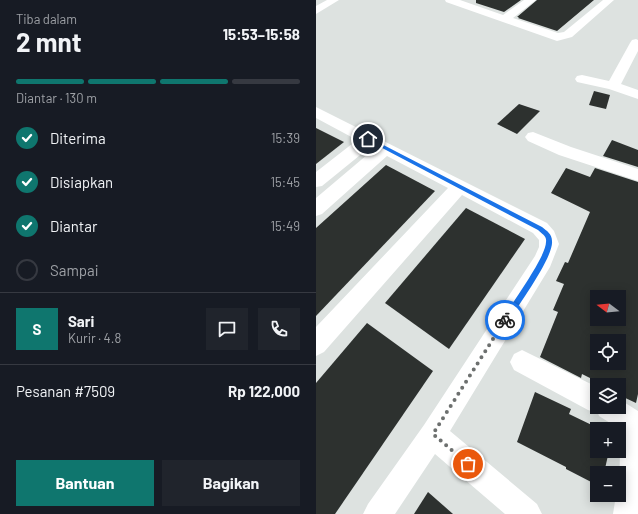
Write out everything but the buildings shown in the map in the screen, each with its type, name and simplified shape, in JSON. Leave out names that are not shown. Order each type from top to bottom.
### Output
[{"type":"street","points":[[316,11],[334,0]]},
{"type":"street","points":[[450,0],[504,19],[563,37],[568,35],[608,0]]},
{"type":"street","points":[[504,19],[531,0]]},
{"type":"street","points":[[613,86],[636,43]]},
{"type":"street","points":[[582,79],[613,86],[638,95]]},
{"type":"street","points":[[316,112],[540,228],[548,235],[550,243],[543,261],[433,434],[378,514]]},
{"type":"street","points":[[533,137],[565,151],[638,175]]},
{"type":"street","points":[[316,181],[377,144]]},
{"type":"street","points":[[316,209],[377,144]]},
{"type":"street","points":[[316,344],[459,187]]},
{"type":"street","points":[[522,362],[590,397]]},
{"type":"street","points":[[619,414],[629,420],[637,436],[637,457],[628,514]]},
{"type":"street","points":[[433,434],[527,514]]},
{"type":"way so far","points":[[468,464],[433,434],[505,320]]},
{"type":"route","points":[[368,139],[540,228],[548,235],[550,243],[543,261],[505,320]]}]
